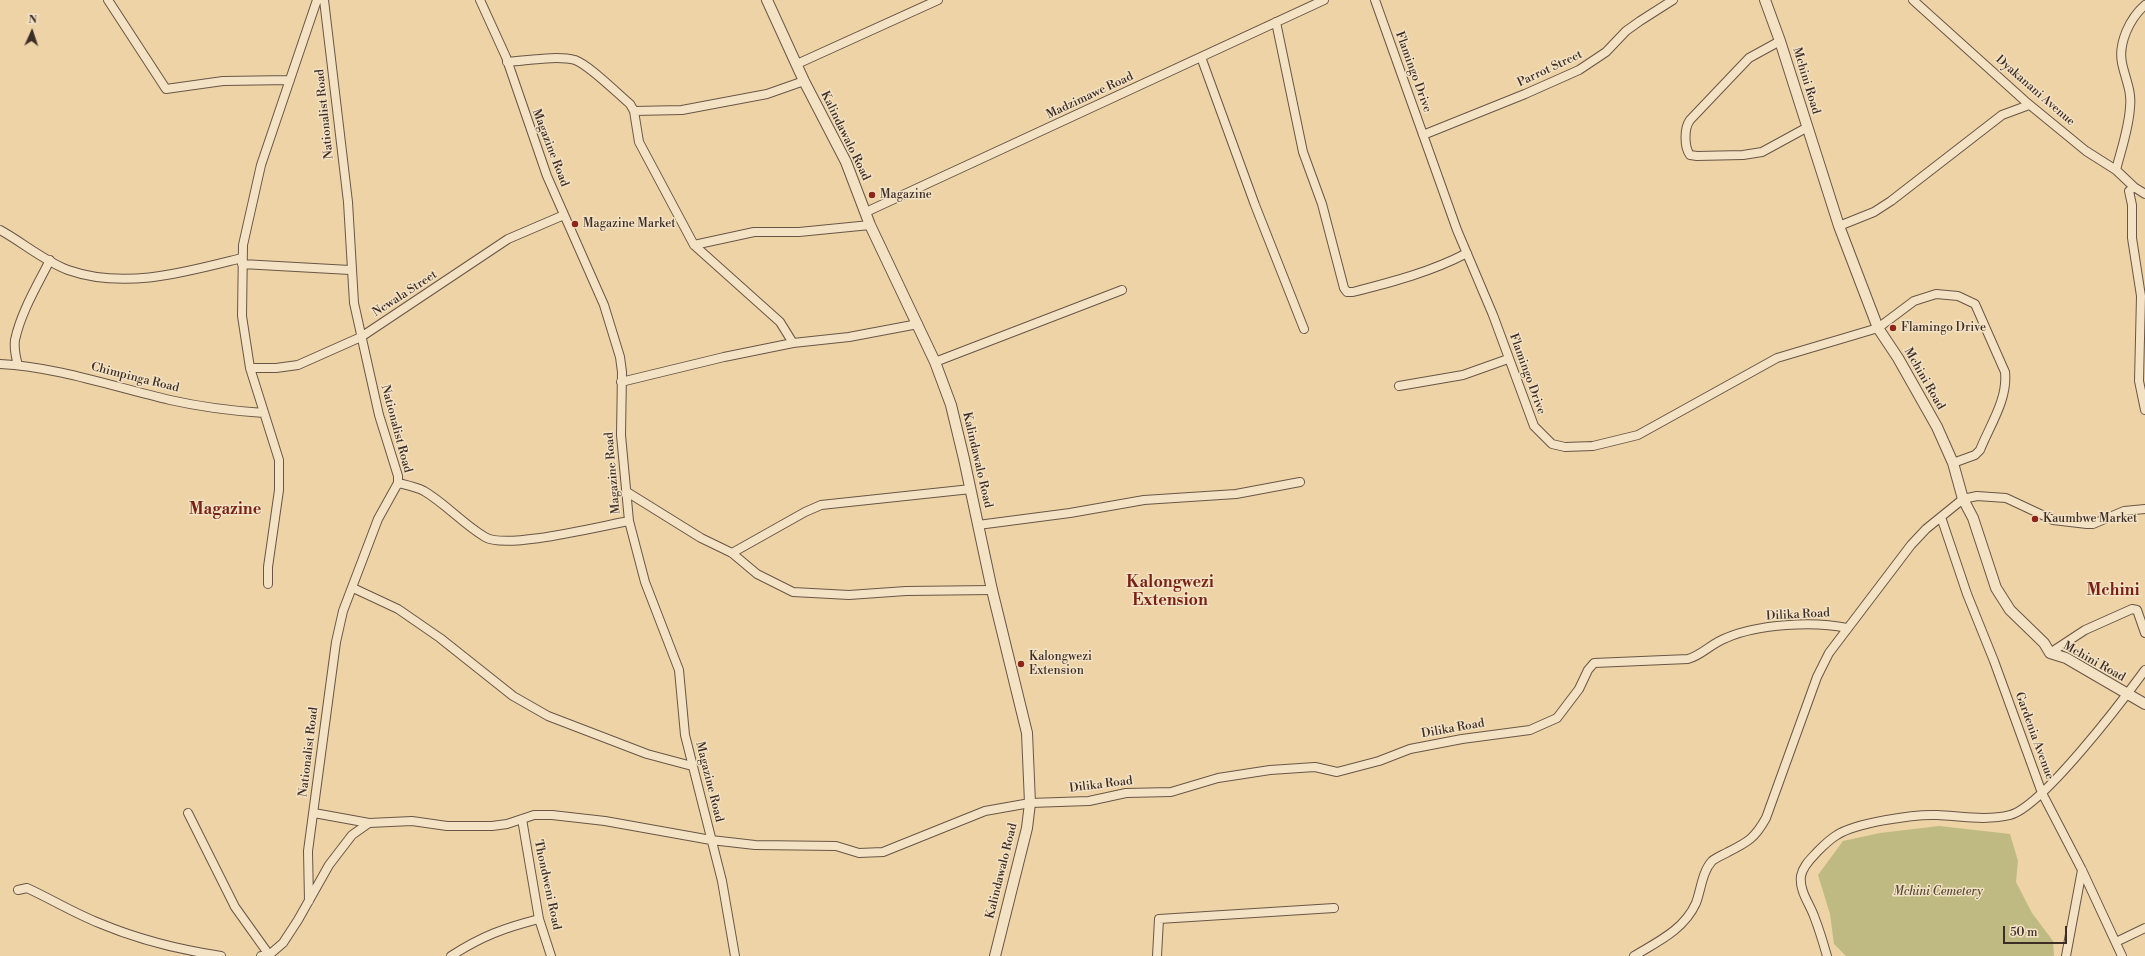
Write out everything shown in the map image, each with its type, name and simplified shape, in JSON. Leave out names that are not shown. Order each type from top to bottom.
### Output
[{"type":"street","points":[[108,0],[166,89],[223,82],[290,80]]},
{"type":"street","points":[[268,584],[268,567],[279,490],[279,460],[250,368],[242,316],[242,244],[261,165],[317,0]]},
{"type":"street","name":"Nationalist Road","points":[[308,902],[308,851],[314,813],[325,709],[336,642],[344,612],[378,519],[398,483],[396,467],[379,415],[354,303],[350,270],[348,202],[324,0]]},
{"type":"street","name":"Magazine Road","points":[[480,0],[507,62],[547,176],[604,306],[620,357],[621,435],[629,521],[645,582],[679,670],[685,735],[722,881],[735,956]]},
{"type":"street","name":"Kalindawalo Road","points":[[767,0],[804,81],[846,162],[870,225],[936,362],[951,405],[971,489],[992,590],[1027,733],[1030,803],[1028,828],[995,956]]},
{"type":"street","points":[[797,64],[938,0]]},
{"type":"street","name":"Madzimawe Road","points":[[866,212],[1324,0]]},
{"type":"street","name":"Flamingo Drive","points":[[1374,0],[1467,253],[1493,315],[1534,426],[1542,436],[1552,444],[1565,447],[1593,446],[1638,436],[1777,358],[1878,328]]},
{"type":"street","name":"Parrot Street","points":[[1423,135],[1525,94],[1579,70],[1606,52],[1631,28],[1673,0]]},
{"type":"street","name":"Mchini Road","points":[[1765,0],[1780,41],[1806,128],[1838,226],[1878,328],[1898,358],[1937,427],[1953,463],[1964,500],[1972,518],[1996,588],[2010,610],[2044,643],[2050,653],[2066,658],[2127,695],[2145,704]]},
{"type":"street","name":"Dyakanani Avenue","points":[[1914,0],[2029,105],[2086,151],[2116,170],[2134,187],[2145,194]]},
{"type":"street","points":[[2116,170],[2130,109],[2131,94],[2122,61],[2122,47],[2127,29],[2145,5]]},
{"type":"street","points":[[1276,22],[1303,152],[1322,204],[1344,288],[1347,292],[1353,292],[1401,280],[1443,266],[1467,253]]},
{"type":"street","points":[[1780,41],[1748,58],[1690,120],[1686,128],[1687,150],[1690,155],[1697,156],[1753,154],[1772,147],[1806,128]]},
{"type":"street","points":[[1201,57],[1255,204],[1304,329]]},
{"type":"street","points":[[507,62],[562,59],[575,60],[585,65],[630,104],[634,111],[639,142],[694,245],[780,322],[793,343]]},
{"type":"street","points":[[634,111],[682,110],[766,94],[804,81]]},
{"type":"street","points":[[1838,226],[1874,212],[1919,181],[2002,115],[2029,105]]},
{"type":"street","points":[[2134,187],[2129,191],[2132,205],[2132,238],[2141,303],[2139,381],[2145,410]]},
{"type":"street","name":"Ncwala Street","points":[[250,368],[276,368],[298,365],[361,337],[508,239],[564,215]]},
{"type":"street","points":[[694,245],[754,232],[799,232],[870,225]]},
{"type":"street","points":[[0,230],[67,270],[107,278],[159,277],[242,261],[350,270]]},
{"type":"street","points":[[18,365],[15,342],[18,330],[29,302],[50,260]]},
{"type":"street","points":[[936,362],[1122,290]]},
{"type":"street","points":[[1878,328],[1914,301],[1936,294],[1958,296],[1972,302],[1976,307],[2005,372],[2006,388],[1978,453],[1953,463]]},
{"type":"street","points":[[621,382],[724,357],[793,343],[849,337],[918,324]]},
{"type":"street","points":[[1399,386],[1463,375],[1508,359]]},
{"type":"street","name":"Chimpinga Road","points":[[0,364],[18,365],[105,382],[171,401],[231,410],[264,413]]},
{"type":"street","points":[[978,524],[1070,513],[1144,500],[1236,494],[1300,482]]},
{"type":"street","points":[[398,483],[424,492],[463,522],[494,541],[528,539],[629,521]]},
{"type":"street","points":[[732,554],[805,512],[821,505],[971,489]]},
{"type":"street","points":[[627,492],[701,538],[732,554],[764,578],[793,592],[806,594],[849,595],[906,591],[992,590]]},
{"type":"street","points":[[1634,956],[1672,932],[1683,922],[1693,909],[1709,866],[1714,860],[1746,844],[1759,831],[1766,818],[1805,715],[1817,678],[1829,653],[1910,545],[1941,517],[1964,500],[1977,496],[1996,496],[2015,501],[2053,520],[2087,524],[2093,524],[2124,511],[2145,509]]},
{"type":"street","name":"Gardenia Avenue","points":[[1941,517],[1967,594],[1994,661],[2042,793],[2082,870],[2122,956]]},
{"type":"street","points":[[353,588],[398,608],[440,638],[513,696],[548,716],[647,754],[692,766]]},
{"type":"street","points":[[2050,653],[2085,630],[2132,609],[2137,610],[2145,633]]},
{"type":"street","name":"Dilika Road","points":[[314,813],[369,823],[412,821],[448,826],[492,826],[507,824],[534,815],[552,815],[605,822],[711,840],[755,845],[836,846],[860,853],[883,852],[985,811],[1030,803],[1089,801],[1126,793],[1171,792],[1218,778],[1270,770],[1315,766],[1337,772],[1379,761],[1410,749],[1462,739],[1537,728],[1557,718],[1579,689],[1591,666],[1599,662],[1688,659],[1696,656],[1726,638],[1772,626],[1829,624],[1847,628]]},
{"type":"street","points":[[1826,956],[1813,914],[1804,894],[1801,875],[1805,866],[1832,838],[1848,830],[1911,816],[2010,815],[2022,809],[2042,793],[2127,695],[2145,670]]},
{"type":"street","points":[[188,813],[234,907],[270,956]]},
{"type":"street","name":"Thondweni Road","points":[[522,819],[539,919],[551,956]]},
{"type":"street","points":[[261,956],[270,956],[283,943],[328,865],[352,835],[369,823]]},
{"type":"street","points":[[2066,956],[2082,870]]},
{"type":"street","points":[[18,890],[27,888],[57,904],[107,926],[179,948],[221,956]]},
{"type":"street","points":[[1157,956],[1159,918],[1334,908]]},
{"type":"street","points":[[451,956],[485,935],[507,927],[539,919]]},
{"type":"street","points":[[2116,942],[2145,928]]},
{"type":"green space","name":"Mchini Cemetery","points":[[1939,826],[2010,834],[2018,861],[2016,882],[2032,913],[2053,941],[2054,956],[1846,956],[1834,944],[1830,914],[1818,875],[1843,841],[1880,833]]},
{"type":"place","name":"Magazine","points":[[872,195]]},
{"type":"place","name":"Magazine Market","points":[[575,224]]},
{"type":"place","name":"Flamingo Drive","points":[[1893,328]]},
{"type":"place","name":"Kaumbwe Market","points":[[2035,519]]},
{"type":"place","name":"Kalongwezi Extension","points":[[1021,664]]},
{"type":"district","name":"Magazine","points":[[225,510]]},
{"type":"district","name":"Mchini","points":[[2113,591]]},
{"type":"district","name":"Kalongwezi Extension","points":[[1170,592]]}]
